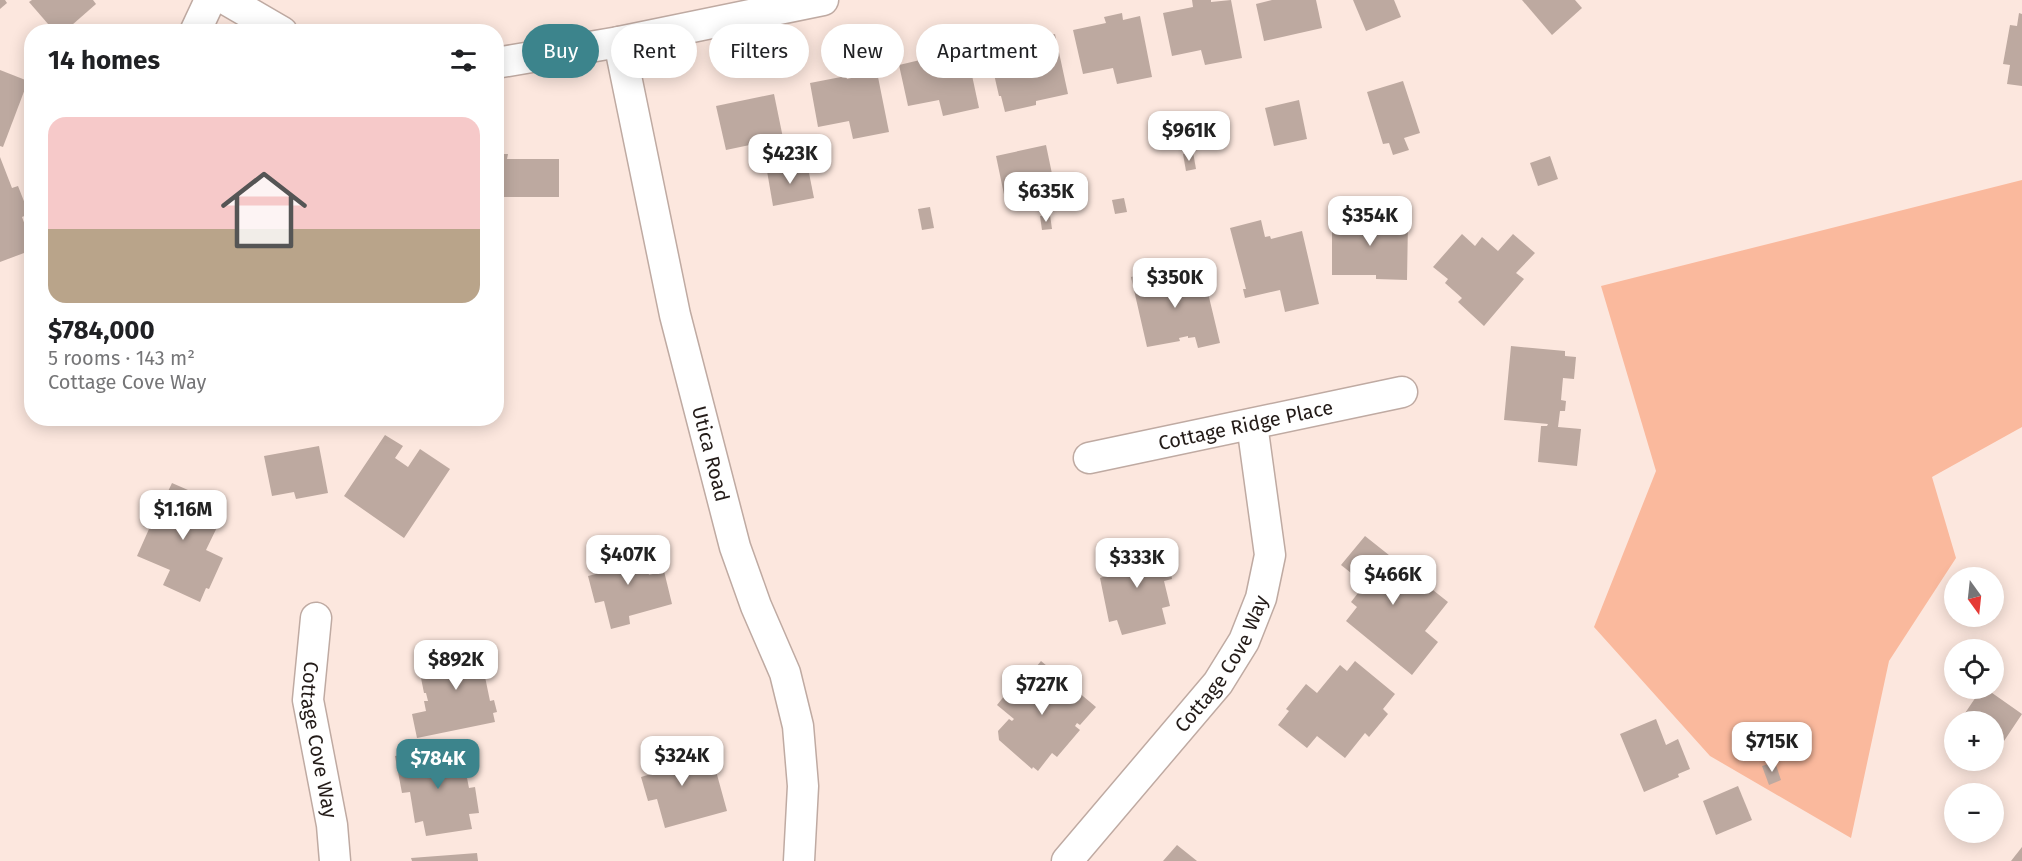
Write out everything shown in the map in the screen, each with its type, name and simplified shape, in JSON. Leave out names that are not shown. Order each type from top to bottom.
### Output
[{"type":"street","points":[[199,24],[210,0]]},
{"type":"street","points":[[227,0],[268,24]]},
{"type":"street","points":[[697,26],[823,0]]},
{"type":"street","points":[[504,62],[611,43]]},
{"type":"street","name":"Utica Road","points":[[626,78],[675,315],[735,547],[756,606],[785,673],[798,726],[803,786],[799,861]]},
{"type":"street","name":"Cottage Ridge Place","points":[[1089,458],[1402,392]]},
{"type":"street","name":"Cottage Cove Way","points":[[1067,861],[1218,683],[1244,641],[1261,598],[1269,555],[1252,424]]},
{"type":"street","name":"Cottage Cove Way","points":[[316,618],[308,700],[332,825],[335,861]]},
{"type":"shaded area","points":[[2022,180],[2022,427],[1932,477],[1956,558],[1950,567],[1944,567],[1944,576],[1889,661],[1851,838],[1710,756],[1594,627],[1656,471],[1601,286]]},
{"type":"building","points":[[0,0],[5,0],[7,3],[0,9]]},
{"type":"building","points":[[32,0],[93,0],[96,4],[73,24],[48,24],[29,2]]},
{"type":"building","points":[[1192,0],[1211,0],[1211,2],[1231,0],[1242,58],[1205,65],[1201,50],[1172,56],[1163,13],[1193,7]]},
{"type":"building","points":[[1272,0],[1316,0],[1322,28],[1264,41],[1256,4]]},
{"type":"building","points":[[1353,0],[1394,0],[1401,17],[1366,31]]},
{"type":"building","points":[[1522,0],[1575,0],[1582,8],[1552,35]]},
{"type":"building","points":[[1122,13],[1123,20],[1140,16],[1152,77],[1117,84],[1113,68],[1083,74],[1073,30],[1106,23],[1104,17]]},
{"type":"building","points":[[2019,13],[2022,14],[2022,86],[2007,84],[2010,65],[2003,64],[2010,25],[2017,26]]},
{"type":"building","points":[[1059,52],[1068,94],[1036,101],[1036,105],[1005,112],[1001,96],[999,96],[995,78],[1059,78]]},
{"type":"building","points":[[916,61],[916,78],[973,78],[979,108],[943,116],[939,100],[908,106],[902,78],[904,78],[904,64]]},
{"type":"building","points":[[0,70],[24,79],[24,92],[3,147],[0,146]]},
{"type":"building","points":[[836,78],[878,78],[889,132],[853,139],[849,121],[818,127],[810,83]]},
{"type":"building","points":[[1403,81],[1420,133],[1404,138],[1409,150],[1393,155],[1389,143],[1383,144],[1367,92]]},
{"type":"building","points":[[774,94],[783,138],[726,150],[716,106]]},
{"type":"building","points":[[1299,100],[1307,139],[1274,146],[1265,108]]},
{"type":"building","points":[[1046,145],[1056,193],[1006,204],[996,156]]},
{"type":"building","points":[[1193,152],[1196,169],[1186,171],[1183,154]]},
{"type":"building","points":[[504,154],[508,154],[507,159],[559,159],[559,197],[504,197]]},
{"type":"building","points":[[1550,156],[1558,179],[1538,186],[1530,163]]},
{"type":"building","points":[[0,157],[12,188],[18,186],[24,201],[24,216],[22,217],[24,253],[0,262]]},
{"type":"building","points":[[807,163],[814,198],[773,206],[767,171]]},
{"type":"building","points":[[1124,198],[1127,212],[1115,214],[1112,200]]},
{"type":"building","points":[[930,207],[934,228],[922,230],[918,209]]},
{"type":"building","points":[[1360,210],[1368,210],[1368,213],[1390,217],[1390,221],[1408,221],[1407,280],[1376,279],[1376,275],[1332,275],[1332,220],[1352,220],[1352,213],[1360,213]]},
{"type":"building","points":[[1050,215],[1052,229],[1042,230],[1040,216]]},
{"type":"building","points":[[1261,220],[1265,237],[1270,236],[1271,239],[1302,231],[1319,304],[1285,312],[1280,290],[1245,298],[1243,289],[1246,289],[1230,228]]},
{"type":"building","points":[[1462,234],[1475,246],[1482,237],[1498,251],[1513,234],[1535,253],[1516,273],[1524,279],[1484,326],[1458,302],[1462,298],[1445,283],[1448,279],[1433,267]]},
{"type":"building","points":[[1194,269],[1195,274],[1203,272],[1220,343],[1198,348],[1195,337],[1188,338],[1188,336],[1179,338],[1180,341],[1147,347],[1131,277],[1156,271],[1159,281],[1185,275],[1185,272]]},
{"type":"building","points":[[1511,346],[1565,351],[1565,356],[1576,357],[1574,379],[1563,378],[1561,400],[1566,401],[1565,411],[1560,411],[1558,427],[1581,429],[1577,466],[1538,462],[1541,426],[1548,424],[1504,420]]},
{"type":"building","points":[[385,435],[403,446],[395,458],[408,467],[420,449],[450,469],[404,538],[344,496]]},
{"type":"building","points":[[319,446],[328,493],[296,499],[294,492],[272,496],[264,456]]},
{"type":"building","points":[[172,483],[220,504],[214,516],[221,519],[206,550],[223,558],[209,589],[206,588],[200,602],[163,585],[170,570],[137,556],[149,529],[143,526],[154,500],[162,504]]},
{"type":"building","points":[[1365,536],[1448,602],[1425,631],[1438,642],[1412,675],[1346,621],[1357,607],[1351,602],[1365,584],[1341,565]]},
{"type":"building","points":[[1165,544],[1172,579],[1164,581],[1170,606],[1162,608],[1166,624],[1122,635],[1117,620],[1109,622],[1100,578],[1106,576],[1102,561]]},
{"type":"building","points":[[642,546],[649,575],[664,571],[672,604],[629,616],[630,624],[611,629],[604,601],[595,603],[588,576],[596,574],[593,559]]},
{"type":"building","points":[[491,643],[497,670],[484,672],[490,701],[494,700],[497,712],[493,713],[495,722],[417,738],[412,714],[426,711],[424,701],[428,701],[424,693],[417,658]]},
{"type":"building","points":[[1041,661],[1096,707],[1080,725],[1077,723],[1075,726],[1080,730],[1057,757],[1052,753],[1038,771],[1033,767],[1032,769],[999,740],[998,731],[1009,719],[1012,721],[1014,719],[997,705],[1021,675],[1026,679]]},
{"type":"building","points":[[1355,661],[1395,694],[1383,709],[1388,714],[1369,737],[1365,733],[1345,758],[1317,736],[1307,748],[1278,725],[1289,711],[1286,709],[1306,684],[1317,693],[1340,665],[1347,671]]},
{"type":"building","points":[[1975,699],[2001,699],[2022,714],[2004,741],[2004,711],[1966,711]]},
{"type":"building","points":[[1656,719],[1666,745],[1678,739],[1690,769],[1678,774],[1679,777],[1644,792],[1620,734]]},
{"type":"building","points":[[694,745],[702,775],[716,771],[727,811],[665,828],[657,799],[648,801],[641,777],[651,774],[646,757]]},
{"type":"building","points":[[458,746],[463,778],[467,778],[469,788],[475,787],[479,813],[469,814],[472,829],[426,836],[423,821],[415,823],[410,792],[402,793],[395,756]]},
{"type":"building","points":[[1775,762],[1781,780],[1769,785],[1762,766]]},
{"type":"building","points":[[1738,786],[1752,820],[1716,835],[1703,801]]},
{"type":"building","points":[[1177,845],[1197,861],[1163,861]]},
{"type":"building","points":[[2022,847],[2022,861],[2011,861]]},
{"type":"building","points":[[477,853],[478,861],[412,861],[411,858]]}]
